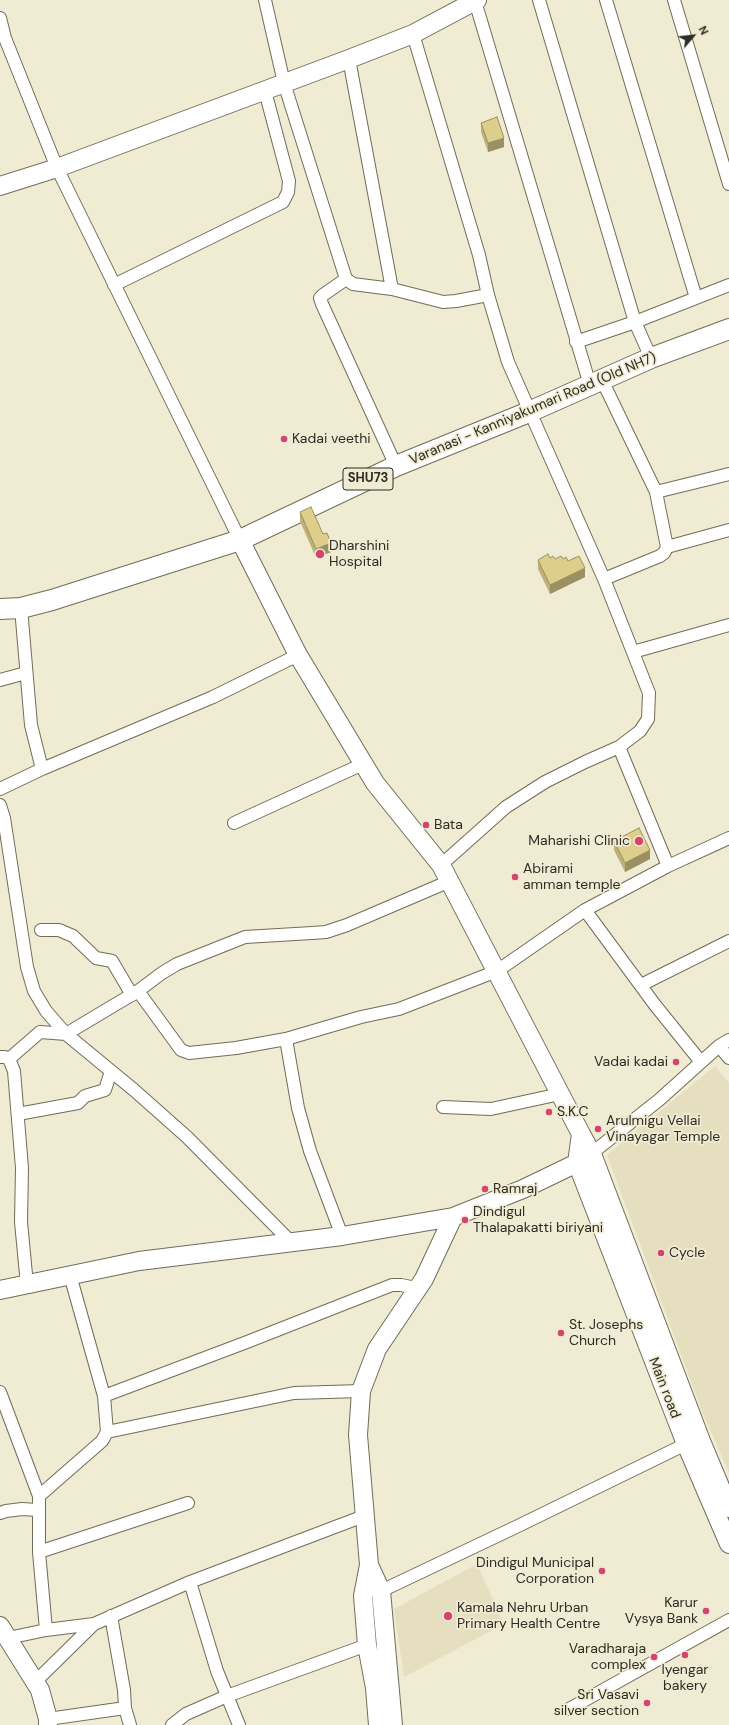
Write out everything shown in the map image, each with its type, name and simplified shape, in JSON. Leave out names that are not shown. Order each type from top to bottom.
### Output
[{"type":"main road","name":"Varanasi - Kanniyakumari Road (Old NH7)","points":[[0,609],[21,608],[52,600],[240,540],[396,466],[529,412],[652,358],[729,329]]},
{"type":"street","points":[[265,0],[284,83],[346,279],[353,284],[392,289],[443,302],[488,295]]},
{"type":"street","points":[[538,0],[635,322],[652,358]]},
{"type":"street","points":[[606,0],[696,298]]},
{"type":"street","points":[[674,0],[729,184]]},
{"type":"street","points":[[0,186],[57,168],[265,91],[413,34],[476,1],[576,342],[656,492],[667,547],[664,553],[604,579]]},
{"type":"street","points":[[0,18],[5,38],[57,168],[298,655],[375,783],[441,865],[581,1134],[584,1158]]},
{"type":"street","points":[[413,34],[479,255],[488,295],[508,362],[604,579],[649,693],[648,720],[640,731],[619,746],[545,782],[506,807],[441,865]]},
{"type":"street","points":[[349,58],[392,289]]},
{"type":"street","points":[[114,285],[282,202],[288,192],[289,181],[265,91]]},
{"type":"street","points":[[346,279],[320,298],[396,466]]},
{"type":"street","points":[[576,342],[635,322],[729,285]]},
{"type":"street","points":[[656,492],[729,474]]},
{"type":"street","points":[[667,547],[729,530]]},
{"type":"street","points":[[21,608],[31,725],[42,769]]},
{"type":"street","points":[[633,652],[729,625]]},
{"type":"street","points":[[0,789],[42,769],[213,697],[298,655]]},
{"type":"street","points":[[0,680],[26,673]]},
{"type":"street","points":[[619,746],[668,866]]},
{"type":"street","points":[[234,823],[363,764]]},
{"type":"street","points":[[0,805],[4,818],[27,967],[34,990],[46,1012],[66,1034],[187,1137],[292,1243]]},
{"type":"street","points":[[41,930],[59,930],[73,936],[96,958],[112,961],[135,993],[181,1050],[190,1053],[205,1051],[286,1039],[361,1017],[399,1009],[497,971],[585,910],[668,866],[729,838]]},
{"type":"street","points":[[27,1285],[21,1222],[22,1168],[14,1071],[5,1058],[40,1032],[66,1034],[135,993],[177,964],[244,937],[326,932],[347,925],[450,881]]},
{"type":"street","points":[[585,910],[701,1062]]},
{"type":"street","points":[[641,985],[729,941]]},
{"type":"street","points":[[286,1039],[298,1108],[310,1151],[342,1236]]},
{"type":"street","points":[[0,1290],[139,1261],[342,1236],[453,1217],[523,1189],[584,1158],[659,1100],[724,1043],[729,1058]]},
{"type":"street","points":[[18,1114],[78,1103],[85,1096],[105,1090],[111,1071]]},
{"type":"street","points":[[443,1107],[491,1109],[560,1094]]},
{"type":"street","name":"Main road","points":[[584,1158],[694,1442],[729,1544]]},
{"type":"street","points":[[378,1725],[375,1688],[367,1645],[363,1596],[369,1565],[358,1435],[361,1391],[377,1349],[416,1288],[424,1279],[453,1217]]},
{"type":"street","points":[[39,1496],[102,1441],[107,1432],[104,1396],[70,1275]]},
{"type":"street","points":[[104,1396],[392,1285],[416,1288]]},
{"type":"street","points":[[107,1432],[294,1393],[361,1391]]},
{"type":"street","points":[[0,1392],[39,1496],[38,1552],[46,1630]]},
{"type":"street","points":[[381,1591],[694,1442]]},
{"type":"street","name":"Main road","points":[[694,1442],[729,1508]]},
{"type":"street","points":[[38,1552],[188,1503]]},
{"type":"street","points":[[0,1514],[6,1511],[22,1509],[38,1510]]},
{"type":"street","points":[[125,1708],[48,1722],[43,1696],[4,1632],[46,1630],[94,1624],[190,1582],[364,1516]]},
{"type":"street","points":[[369,1565],[381,1591],[393,1725]]},
{"type":"street","points":[[190,1582],[217,1671],[239,1725]]},
{"type":"street","points":[[111,1616],[124,1690],[125,1708],[130,1725]]},
{"type":"street","points":[[569,1710],[729,1620]]},
{"type":"street","points":[[35,1682],[94,1624]]},
{"type":"street","points":[[172,1725],[186,1714],[227,1696],[367,1645]]},
{"type":"shaded area","points":[[715,1066],[729,1083],[729,1473],[702,1411],[607,1155]]},
{"type":"shaded area","name":"Kamala Nehru Urban Primary Health Centre","points":[[477,1564],[504,1624],[404,1677],[394,1609]]},
{"type":"building","points":[[497,117],[504,138],[488,143],[481,123]]},
{"type":"building","points":[[311,507],[323,534],[327,533],[331,543],[316,549],[300,512]]},
{"type":"building","points":[[548,554],[550,558],[553,556],[555,559],[561,556],[563,559],[566,557],[568,561],[579,556],[585,568],[550,585],[538,560]]},
{"type":"building","points":[[639,828],[650,850],[625,863],[614,841]]},
{"type":"place","name":"Kadai veethi","points":[[284,439]]},
{"type":"place","name":"Dharshini Hospital","points":[[320,554]]},
{"type":"place","name":"Bata","points":[[426,825]]},
{"type":"place","name":"Maharishi Clinic","points":[[639,841]]},
{"type":"place","name":"Abirami amman temple","points":[[515,877]]},
{"type":"place","name":"Vadai kadai","points":[[676,1062]]},
{"type":"place","name":"S.K.C","points":[[549,1112]]},
{"type":"place","name":"Arulmigu Vellai Vinayagar Temple","points":[[598,1129]]},
{"type":"place","name":"Ramraj","points":[[485,1189]]},
{"type":"place","name":"Dindigul Thalapakatti biriyani","points":[[465,1220]]},
{"type":"place","name":"Cycle","points":[[661,1253]]},
{"type":"place","name":"St. Josephs Church","points":[[561,1333]]},
{"type":"place","name":"Dindigul Municipal Corporation","points":[[602,1571]]},
{"type":"place","name":"Karur Vysya Bank","points":[[706,1611]]},
{"type":"place","name":"Kamala Nehru Urban Primary Health Centre","points":[[448,1616]]},
{"type":"place","name":"Iyengar bakery","points":[[685,1655]]},
{"type":"place","name":"Varadharaja complex","points":[[654,1657]]},
{"type":"place","name":"Sri Vasavi silver section","points":[[647,1703]]}]
